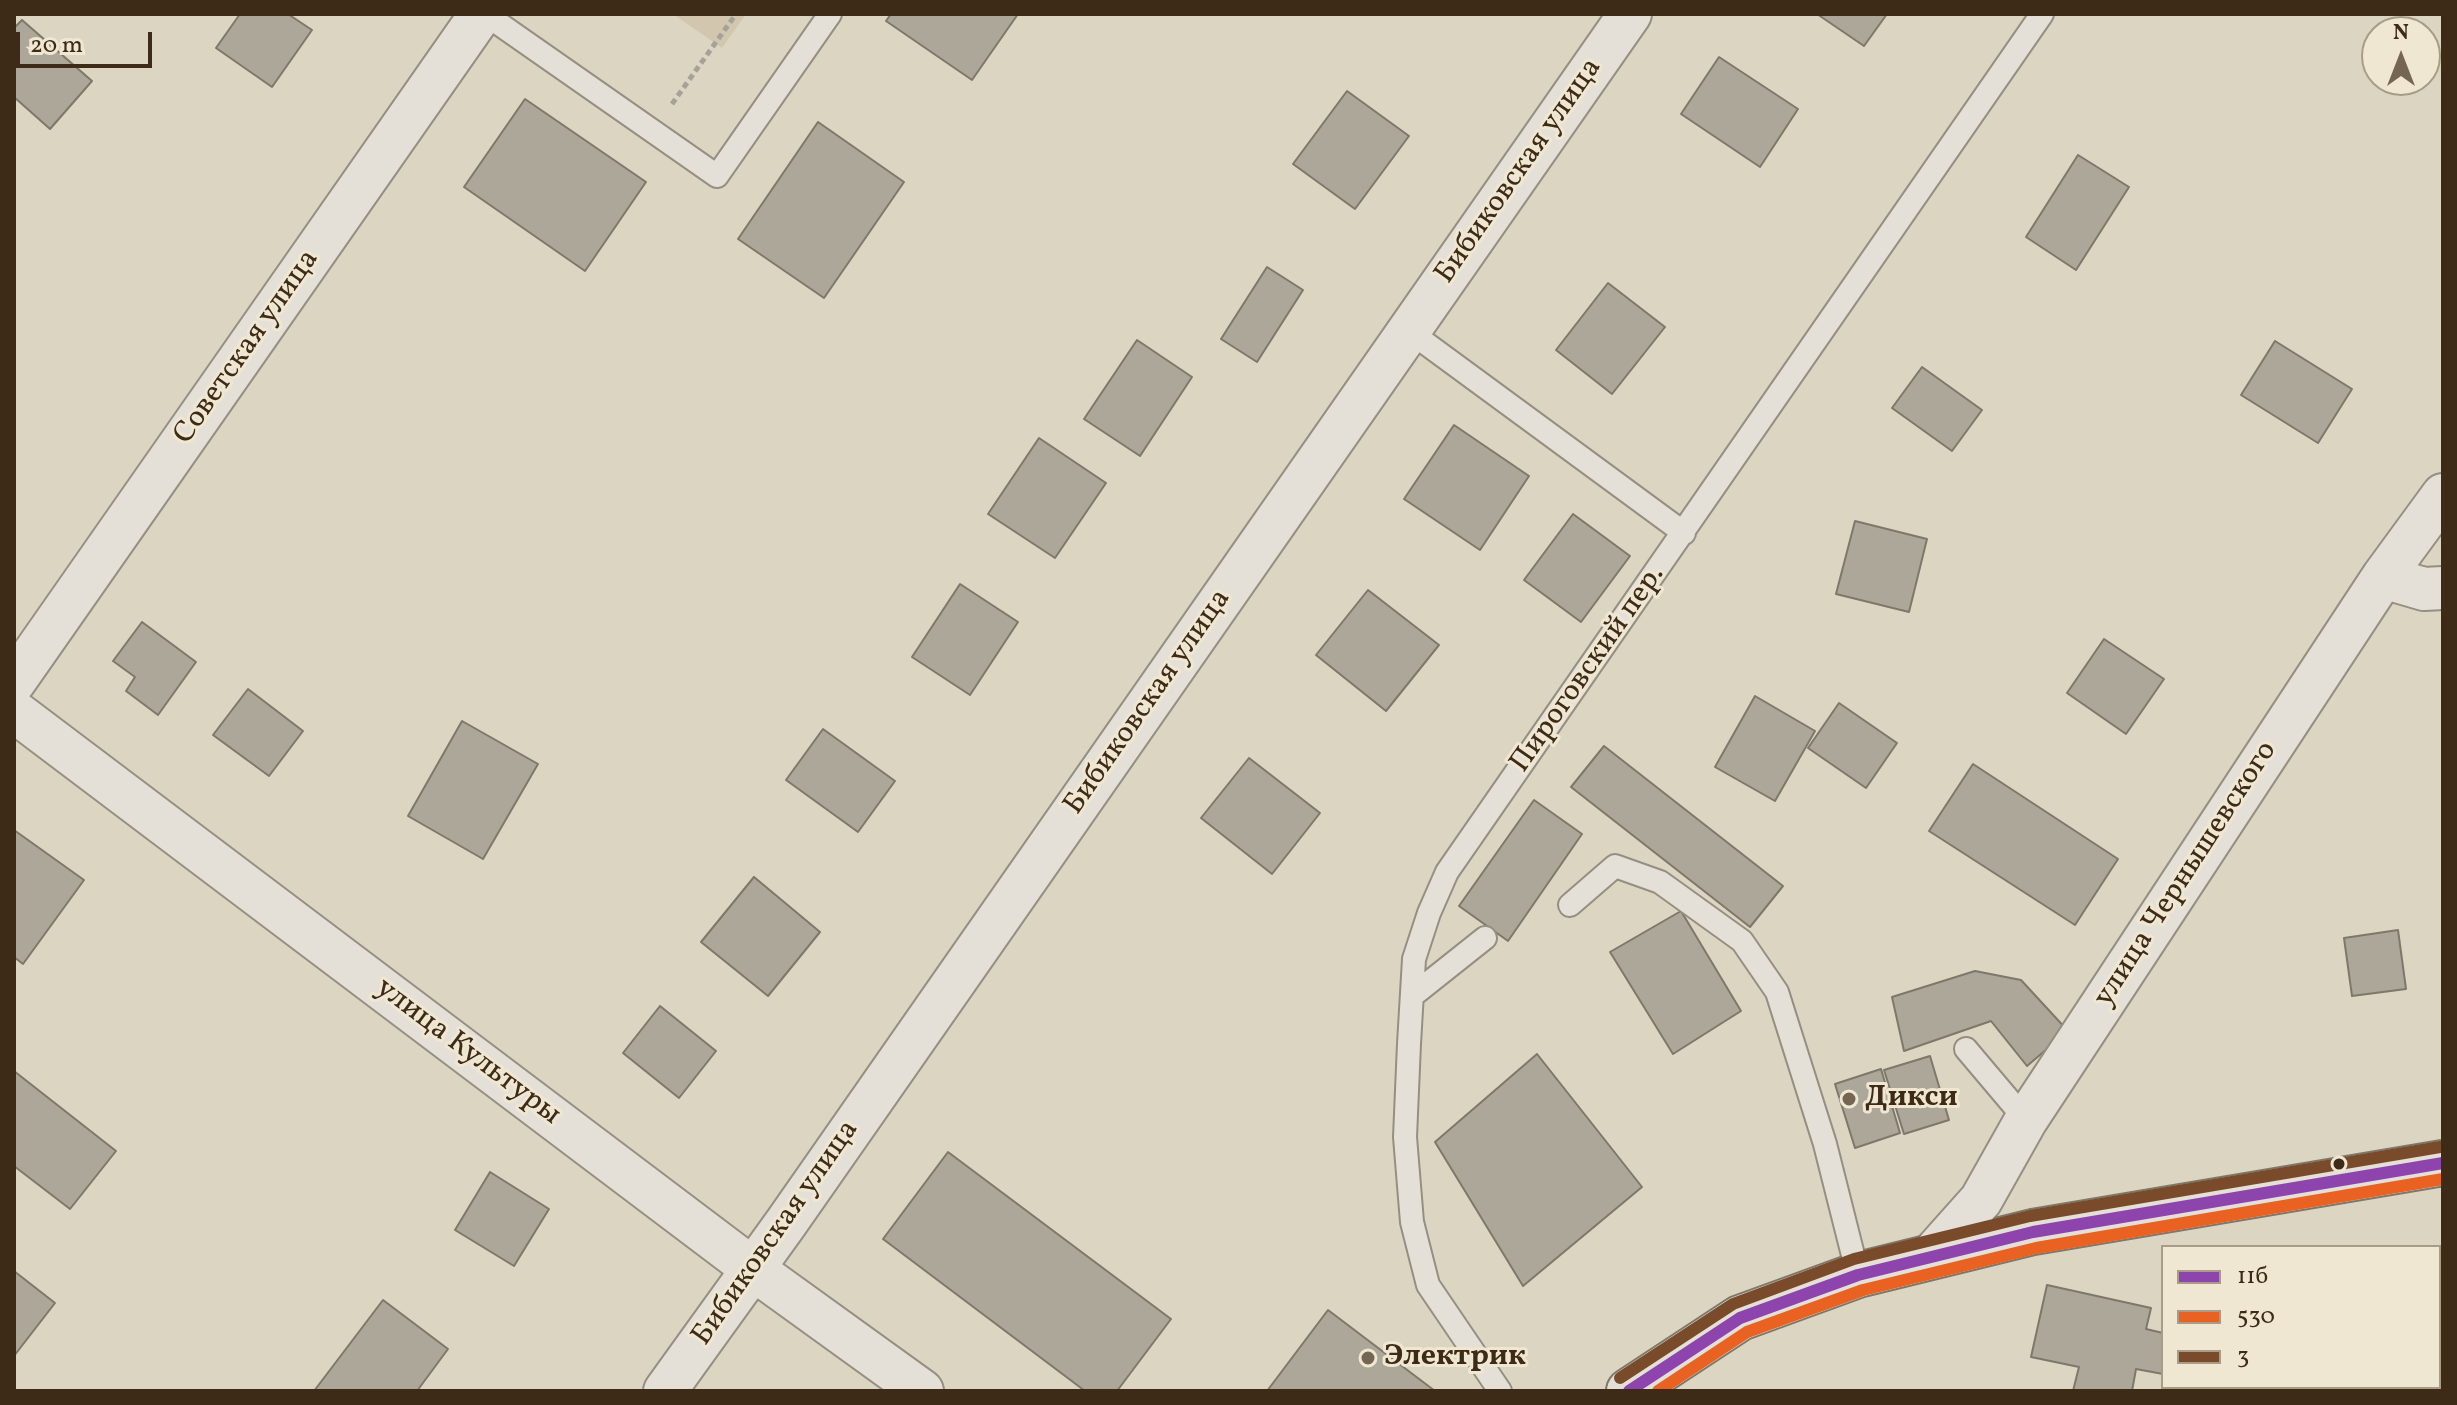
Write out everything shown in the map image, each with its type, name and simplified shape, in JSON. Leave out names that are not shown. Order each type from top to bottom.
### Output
[{"type":"street","name":"Советская улица","points":[[14,682],[483,14]]},
{"type":"street","name":"Бибиковская улица","points":[[665,1391],[1630,14]]},
{"type":"street","name":"улица Чернышевского","points":[[1932,1255],[1981,1200],[2026,1120],[2383,577],[2443,495]]},
{"type":"street","points":[[2383,577],[2424,589],[2443,588]]},
{"type":"street","name":"улица Культуры","points":[[14,711],[753,1269],[922,1391]]},
{"type":"street","points":[[1629,1391],[1740,1318],[1858,1275],[2033,1232],[2443,1163]]},
{"type":"lane","points":[[483,14],[717,176],[830,14]]},
{"type":"lane","name":"Пироговский пер.","points":[[1500,1391],[1428,1285],[1412,1222],[1405,1137],[1414,959],[1447,872],[2042,14]]},
{"type":"lane","points":[[1409,331],[1684,533]]},
{"type":"lane","points":[[1570,905],[1615,866],[1660,882],[1742,941],[1777,992],[1825,1144],[1858,1275]]},
{"type":"lane","points":[[1412,996],[1485,938]]},
{"type":"lane","points":[[1966,1049],[2026,1120]]},
{"type":"path","points":[[678,95],[736,14]]},
{"type":"shaded area","points":[[673,14],[746,14],[722,48]]},
{"type":"building","points":[[240,14],[288,14],[312,30],[272,87],[216,48]]},
{"type":"building","points":[[891,14],[1018,14],[972,80],[886,21]]},
{"type":"building","points":[[1817,14],[1887,14],[1864,46]]},
{"type":"building","points":[[22,20],[92,81],[50,129],[14,97],[14,28]]},
{"type":"building","points":[[1719,57],[1798,109],[1760,167],[1681,114]]},
{"type":"building","points":[[1347,91],[1409,136],[1355,209],[1293,164]]},
{"type":"building","points":[[525,99],[646,182],[585,271],[464,187]]},
{"type":"building","points":[[818,122],[904,182],[824,298],[738,239]]},
{"type":"building","points":[[2078,155],[2129,187],[2076,270],[2026,237]]},
{"type":"building","points":[[1267,267],[1303,290],[1257,362],[1221,339]]},
{"type":"building","points":[[1608,283],[1665,327],[1612,394],[1556,350]]},
{"type":"building","points":[[1137,340],[1192,377],[1140,456],[1084,419]]},
{"type":"building","points":[[2275,341],[2352,389],[2318,443],[2241,395]]},
{"type":"building","points":[[1922,367],[1982,410],[1952,451],[1892,408]]},
{"type":"building","points":[[1454,425],[1529,476],[1480,550],[1404,499]]},
{"type":"building","points":[[1039,438],[1106,483],[1055,558],[988,514]]},
{"type":"building","points":[[1573,514],[1630,556],[1581,622],[1524,580]]},
{"type":"building","points":[[1855,521],[1927,539],[1909,612],[1836,594]]},
{"type":"building","points":[[960,584],[1018,622],[970,695],[912,657]]},
{"type":"building","points":[[1368,590],[1439,645],[1386,711],[1316,655]]},
{"type":"building","points":[[142,622],[196,662],[158,715],[126,691],[135,677],[113,661]]},
{"type":"building","points":[[2104,639],[2164,679],[2126,734],[2067,693]]},
{"type":"building","points":[[248,689],[303,731],[269,776],[213,735]]},
{"type":"building","points":[[1755,696],[1815,731],[1775,801],[1715,767]]},
{"type":"building","points":[[1839,703],[1897,743],[1866,788],[1808,748]]},
{"type":"building","points":[[462,721],[538,764],[483,859],[408,816]]},
{"type":"building","points":[[823,729],[895,781],[858,832],[786,780]]},
{"type":"building","points":[[1604,746],[1783,886],[1750,927],[1571,787]]},
{"type":"building","points":[[1249,758],[1320,813],[1272,874],[1201,818]]},
{"type":"building","points":[[1973,764],[2118,859],[2075,925],[1929,831]]},
{"type":"building","points":[[1534,800],[1582,834],[1508,941],[1459,906]]},
{"type":"building","points":[[14,830],[84,880],[23,964],[14,957]]},
{"type":"building","points":[[754,877],[820,932],[768,996],[701,942]]},
{"type":"building","points":[[1681,911],[1741,1011],[1673,1054],[1610,952]]},
{"type":"building","points":[[2398,930],[2406,989],[2352,996],[2344,938]]},
{"type":"building","points":[[1975,971],[2021,980],[2068,1031],[2027,1066],[1991,1021],[1904,1051],[1892,997]]},
{"type":"building","points":[[660,1006],[716,1051],[679,1098],[623,1053]]},
{"type":"building","points":[[1537,1054],[1642,1187],[1523,1286],[1435,1142]]},
{"type":"building","points":[[1930,1056],[1949,1120],[1904,1134],[1884,1070]]},
{"type":"building","points":[[1881,1069],[1900,1133],[1855,1148],[1835,1084]]},
{"type":"building","points":[[14,1071],[116,1151],[70,1209],[14,1166]]},
{"type":"building","points":[[948,1152],[1171,1319],[1117,1391],[1085,1391],[883,1239]]},
{"type":"building","points":[[490,1172],[549,1209],[514,1266],[455,1230]]},
{"type":"building","points":[[14,1271],[55,1303],[14,1356]]},
{"type":"building","points":[[2047,1285],[2151,1308],[2146,1329],[2161,1333],[2161,1374],[2136,1369],[2132,1391],[2073,1391],[2079,1367],[2031,1357]]},
{"type":"building","points":[[383,1300],[448,1349],[417,1391],[314,1391]]},
{"type":"building","points":[[1328,1310],[1435,1391],[1267,1391]]},
{"type":"transit line","name":"3","points":[[1620,1378],[1733,1304],[1854,1259],[2030,1216],[2440,1147]]},
{"type":"transit line","name":"11б","points":[[1629,1391],[1740,1318],[1858,1275],[2033,1232],[2443,1163]]},
{"type":"transit line","name":"530","points":[[1658,1391],[1747,1332],[1863,1290],[2036,1248],[2443,1179]]},
{"type":"place","name":"Дикси","points":[[1849,1099]]},
{"type":"place","name":"Электрик","points":[[1368,1358]]}]
